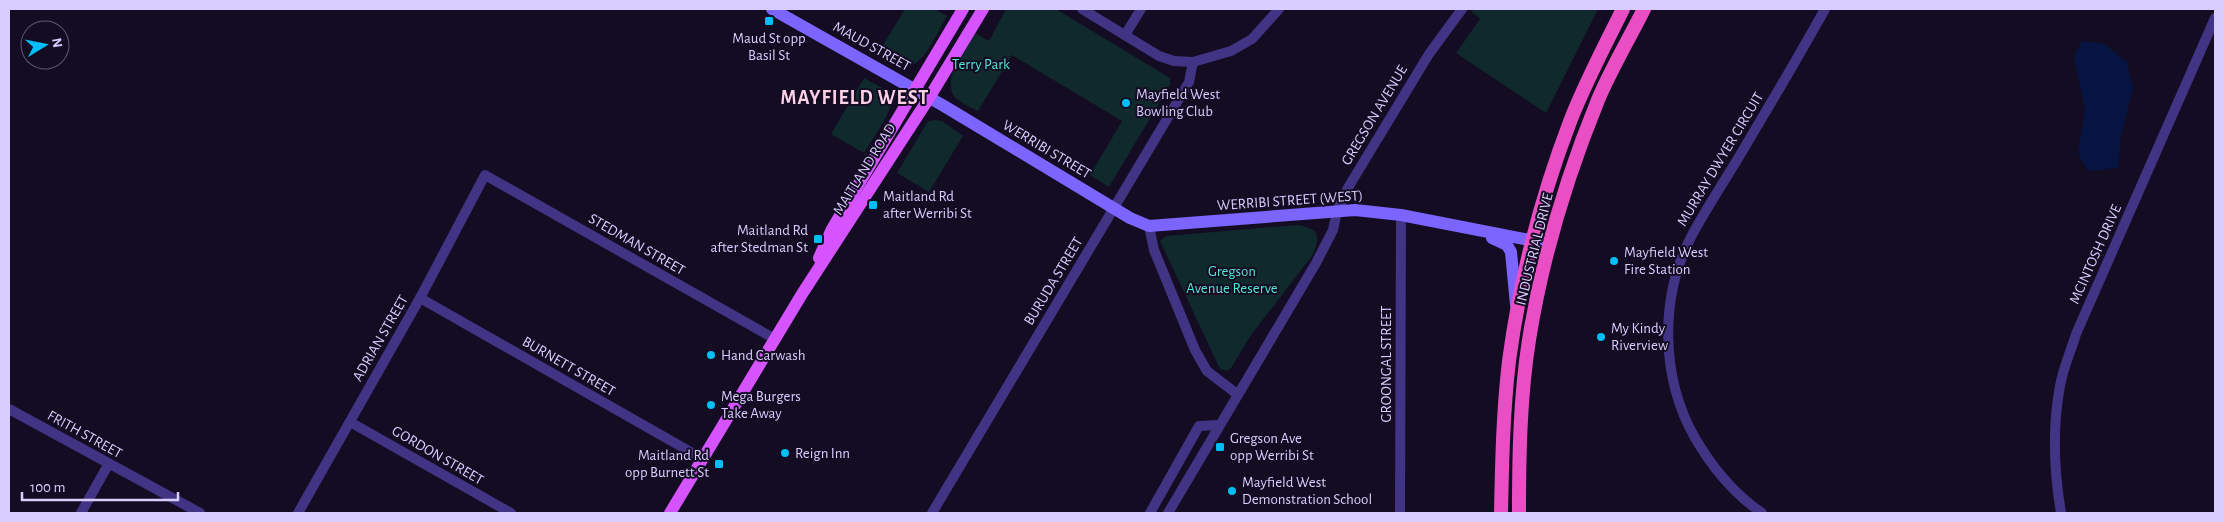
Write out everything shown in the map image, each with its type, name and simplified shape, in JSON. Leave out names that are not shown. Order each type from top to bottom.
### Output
[{"type":"highway","name":"INDUSTRIAL DRIVE","points":[[1502,513],[1505,403],[1516,315],[1532,240],[1571,119],[1623,9]]},
{"type":"highway","name":"INDUSTRIAL DRIVE","points":[[1519,513],[1520,425],[1528,348],[1550,244],[1570,177],[1599,99],[1644,9]]},
{"type":"main road","name":"MAUD STREET","points":[[772,9],[930,98]]},
{"type":"main road","name":"MAITLAND ROAD","points":[[802,294],[832,229],[963,9]]},
{"type":"main road","name":"MAITLAND ROAD","points":[[670,513],[802,294],[930,98],[983,9]]},
{"type":"main road","name":"WERRIBI STREET","points":[[930,98],[1114,209],[1149,226]]},
{"type":"main road","name":"WERRIBI STREET (WEST)","points":[[1149,226],[1355,210],[1401,215],[1465,229],[1550,244]]},
{"type":"main road","points":[[1465,229],[1503,242],[1510,249],[1516,315]]},
{"type":"street","points":[[1082,9],[1159,56],[1174,61],[1193,62],[1230,51],[1252,39],[1279,9]]},
{"type":"street","points":[[1125,35],[1141,9]]},
{"type":"street","name":"GREGSON AVENUE","points":[[1168,513],[1316,263],[1333,230],[1337,211],[1349,186],[1429,54],[1462,9]]},
{"type":"street","name":"MURRAY DWYER CIRCUIT","points":[[1762,513],[1731,488],[1705,455],[1682,410],[1671,372],[1668,340],[1671,302],[1677,272],[1690,238],[1798,58],[1825,9]]},
{"type":"street","name":"MCINTOSH DRIVE","points":[[2061,513],[2056,484],[2055,436],[2060,385],[2076,334],[2215,18]]},
{"type":"street","name":"BURUDA STREET","points":[[932,513],[1189,82],[1193,62]]},
{"type":"street","name":"ADRIAN STREET","points":[[298,513],[420,298],[485,175]]},
{"type":"street","name":"STEDMAN STREET","points":[[485,175],[775,339]]},
{"type":"street","name":"GROONGAL STREET","points":[[1400,513],[1401,215]]},
{"type":"street","points":[[1149,226],[1154,250],[1195,350],[1207,371],[1237,394]]},
{"type":"street","name":"BURNETT STREET","points":[[420,298],[703,459]]},
{"type":"street","name":"FRITH STREET","points":[[9,409],[108,465],[200,513]]},
{"type":"street","name":"GORDON STREET","points":[[350,422],[511,513]]},
{"type":"street","points":[[1150,513],[1199,426],[1219,425]]},
{"type":"street","points":[[81,513],[108,465]]},
{"type":"green space","name":"Terry Park","points":[[905,9],[934,9],[947,16],[921,59],[908,67],[880,50]]},
{"type":"green space","name":"Mayfield West Bowling Club","points":[[1006,9],[1056,9],[1170,78],[1170,85],[1109,187],[1090,175],[1122,121],[1012,55],[978,111],[959,101],[952,92],[952,75],[955,66],[973,32],[989,41]]},
{"type":"green space","points":[[1473,9],[1598,9],[1546,113],[1456,53],[1480,19],[1472,12]]},
{"type":"green space","points":[[864,78],[890,92],[892,98],[888,113],[864,153],[831,134]]},
{"type":"green space","points":[[928,121],[942,121],[963,136],[929,192],[897,173]]},
{"type":"green space","name":"Gregson Avenue Reserve","points":[[1297,225],[1310,228],[1316,234],[1317,244],[1312,256],[1251,335],[1231,368],[1227,371],[1220,369],[1160,241],[1166,236]]},
{"type":"shaded area","points":[[2082,41],[2103,43],[2127,62],[2133,89],[2121,136],[2118,168],[2088,171],[2078,154],[2085,110],[2074,57]]},
{"type":"place","name":"Maud St opp Basil St","points":[[769,21]]},
{"type":"place","name":"Mayfield West Bowling Club","points":[[1126,103]]},
{"type":"place","name":"Maitland Rd after Werribi St","points":[[873,205]]},
{"type":"place","name":"Maitland Rd after Stedman St","points":[[818,239]]},
{"type":"place","name":"Mayfield West Fire Station","points":[[1614,261]]},
{"type":"place","name":"My Kindy Riverview","points":[[1601,337]]},
{"type":"place","name":"Hand Carwash","points":[[711,355]]},
{"type":"place","name":"Mega Burgers Take Away","points":[[711,405]]},
{"type":"place","name":"Gregson Ave opp Werribi St","points":[[1220,447]]},
{"type":"place","name":"Reign Inn","points":[[785,453]]},
{"type":"place","name":"Maitland Rd opp Burnett St","points":[[719,464]]},
{"type":"place","name":"Mayfield West Demonstration School","points":[[1232,491]]},
{"type":"district","name":"MAYFIELD WEST","points":[[855,97]]}]
